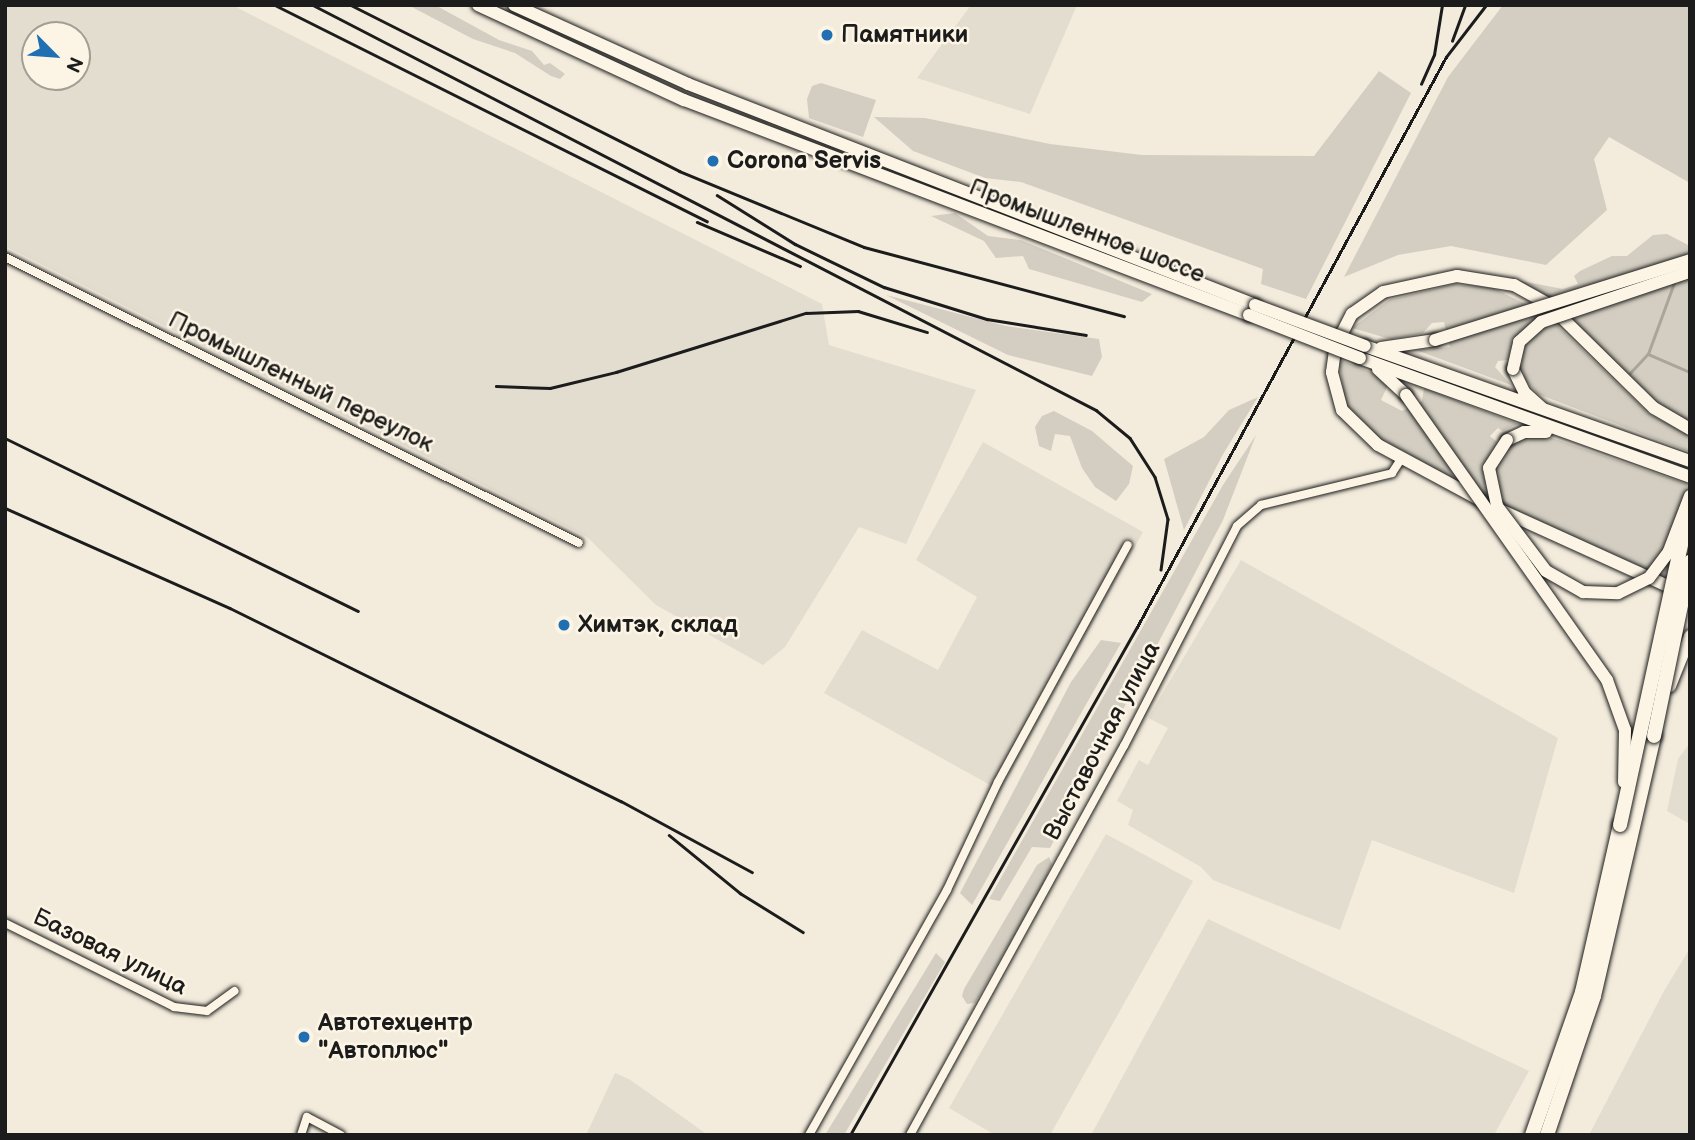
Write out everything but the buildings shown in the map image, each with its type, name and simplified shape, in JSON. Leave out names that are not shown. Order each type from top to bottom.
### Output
[{"type":"highway","points":[[1532,1135],[1581,992],[1690,503]]},
{"type":"highway","points":[[1547,1135],[1594,996],[1654,736],[1690,562]]},
{"type":"main road","name":"Промышленное шоссе","points":[[478,5],[684,100],[1363,352],[1574,438],[1690,477]]},
{"type":"main road","name":"Промышленное шоссе","points":[[514,5],[633,61],[1252,310]]},
{"type":"main road","points":[[786,139],[792,124]]},
{"type":"main road","points":[[1363,352],[1403,348],[1435,340],[1690,260]]},
{"type":"main road","points":[[1554,416],[1524,392],[1513,369],[1519,342],[1541,322],[1690,272]]},
{"type":"main road","points":[[1690,429],[1643,399],[1537,296],[1503,281],[1457,276],[1398,288],[1370,299],[1352,314],[1336,345],[1332,372],[1342,410],[1357,429],[1402,459],[1659,585],[1690,591]]},
{"type":"main road","name":"Промышленное шоссе","points":[[1363,352],[1690,461]]},
{"type":"main road","points":[[1363,352],[1406,395],[1613,692],[1627,746],[1620,825]]},
{"type":"main road","points":[[1574,438],[1534,431],[1507,440],[1489,468],[1497,506],[1546,571],[1583,592],[1618,593],[1649,578],[1669,551],[1690,496]]},
{"type":"main road","points":[[1654,736],[1690,636]]},
{"type":"street","name":"Промышленный переулок","points":[[5,257],[579,543]]},
{"type":"street","name":"Выставочная улица","points":[[910,1135],[1124,746],[1237,526],[1261,505],[1392,473],[1402,459]]},
{"type":"street","points":[[809,1135],[947,890],[998,782],[1128,545]]},
{"type":"street","name":"Базовая улица","points":[[5,923],[174,1007],[207,1011],[235,991]]},
{"type":"street","points":[[301,1135],[307,1117],[341,1135]]},
{"type":"shaded area","points":[[5,5],[232,5],[822,304],[829,345],[976,390],[906,544],[859,527],[785,647],[763,665],[656,605],[587,537],[5,246]]},
{"type":"shaded area","points":[[408,5],[435,5],[499,40],[532,51],[544,65],[550,63],[565,74],[560,79],[551,76],[515,53],[473,39]]},
{"type":"shaded area","points":[[488,5],[503,5],[648,73],[769,121],[766,127],[689,97]]},
{"type":"shaded area","points":[[971,5],[1077,5],[1030,114],[917,78]]},
{"type":"shaded area","points":[[1503,5],[1690,5],[1690,183],[1609,137],[1594,159],[1607,210],[1546,265],[1451,246],[1398,255],[1344,277],[1448,77]]},
{"type":"shaded area","points":[[1379,71],[1411,93],[1306,299],[1261,284],[1263,269],[1021,182],[985,178],[913,151],[874,117],[925,118],[1050,144],[1142,155],[1314,156]]},
{"type":"shaded area","points":[[821,83],[876,100],[863,137],[809,118],[807,99],[812,86]]},
{"type":"shaded area","points":[[955,213],[988,236],[1021,240],[1152,294],[1142,302],[1029,269],[1023,256],[996,258],[984,241],[931,216]]},
{"type":"shaded area","points":[[1667,234],[1690,246],[1690,422],[1650,399],[1538,291],[1516,280],[1563,289],[1578,284],[1574,276],[1580,271],[1612,256],[1627,256],[1653,235]]},
{"type":"shaded area","points":[[1454,284],[1493,288],[1544,313],[1648,413],[1690,436],[1690,452],[1538,394],[1525,380],[1521,359],[1498,361],[1495,367],[1511,385],[1416,350],[1450,347],[1444,322],[1432,323],[1423,333],[1390,339],[1352,328],[1389,300]]},
{"type":"shaded area","points":[[886,295],[1006,326],[1099,339],[1102,357],[1092,376],[1008,355]]},
{"type":"shaded area","points":[[1339,360],[1373,373],[1388,385],[1381,400],[1402,411],[1422,401],[1424,388],[1518,424],[1502,431],[1498,428],[1490,436],[1506,450],[1516,438],[1540,434],[1690,485],[1690,585],[1660,578],[1462,487],[1378,439],[1346,408]]},
{"type":"shaded area","points":[[1258,397],[1222,456],[1184,530],[1164,459],[1204,437],[1229,410]]},
{"type":"shaded area","points":[[1054,411],[1092,431],[1133,466],[1129,484],[1116,501],[1095,487],[1082,468],[1070,436],[1055,434],[1051,451],[1039,446],[1035,427],[1042,416]]},
{"type":"shaded area","points":[[1256,435],[1223,520],[1050,848],[1032,847],[1000,901],[989,899],[1223,485]]},
{"type":"shaded area","points":[[983,442],[1143,532],[1001,791],[824,693],[862,630],[938,670],[977,597],[916,560]]},
{"type":"shaded area","points":[[1241,560],[1558,738],[1514,893],[1372,840],[1340,930],[1213,880],[1201,867],[1128,825],[1133,810],[1117,801],[1139,760],[1148,765],[1168,728],[1148,718]]},
{"type":"shaded area","points":[[1101,640],[1121,643],[972,905],[960,893],[1071,682]]},
{"type":"shaded area","points":[[1690,743],[1690,824],[1667,811],[1678,759]]},
{"type":"shaded area","points":[[1106,834],[1193,881],[1050,1135],[995,1135],[949,1108]]},
{"type":"shaded area","points":[[1049,857],[1052,864],[1040,891],[975,1003],[967,1004],[962,996],[964,989],[1037,865]]},
{"type":"shaded area","points":[[1208,919],[1529,1071],[1494,1135],[1091,1135]]},
{"type":"shaded area","points":[[1690,948],[1690,1135],[1589,1135],[1664,991]]},
{"type":"shaded area","points":[[936,953],[945,962],[844,1135],[825,1135]]},
{"type":"shaded area","points":[[615,1073],[629,1079],[708,1135],[586,1135]]},
{"type":"waterway","points":[[1630,373],[1648,354],[1674,283]]},
{"type":"waterway","points":[[1648,354],[1690,372]]},
{"type":"railway","points":[[275,5],[707,221]]},
{"type":"railway","points":[[313,5],[1096,410],[1130,438],[1155,477],[1168,519],[1161,570]]},
{"type":"railway","points":[[351,5],[679,171],[864,247],[1124,316]]},
{"type":"railway","points":[[1421,84],[1434,55],[1442,5]]},
{"type":"railway","points":[[1452,41],[1465,5]]},
{"type":"railway","points":[[850,1135],[1137,627],[1446,57],[1486,5]]},
{"type":"railway","points":[[717,195],[795,244],[884,287],[987,319],[1086,335]]},
{"type":"railway","points":[[697,222],[800,266]]},
{"type":"railway","points":[[496,386],[550,388],[616,372],[806,313],[858,311],[927,332]]},
{"type":"railway","points":[[5,438],[358,611]]},
{"type":"railway","points":[[5,508],[230,608],[621,801],[752,872]]},
{"type":"railway","points":[[669,835],[740,893],[803,932]]},
{"type":"place","name":"Памятники","points":[[827,35]]},
{"type":"place","name":"Corona Servis","points":[[713,161]]},
{"type":"place","name":"Химтэк, склад","points":[[564,625]]},
{"type":"place","name":"Автотехцентр \"Автоплюс\"","points":[[304,1037]]}]
